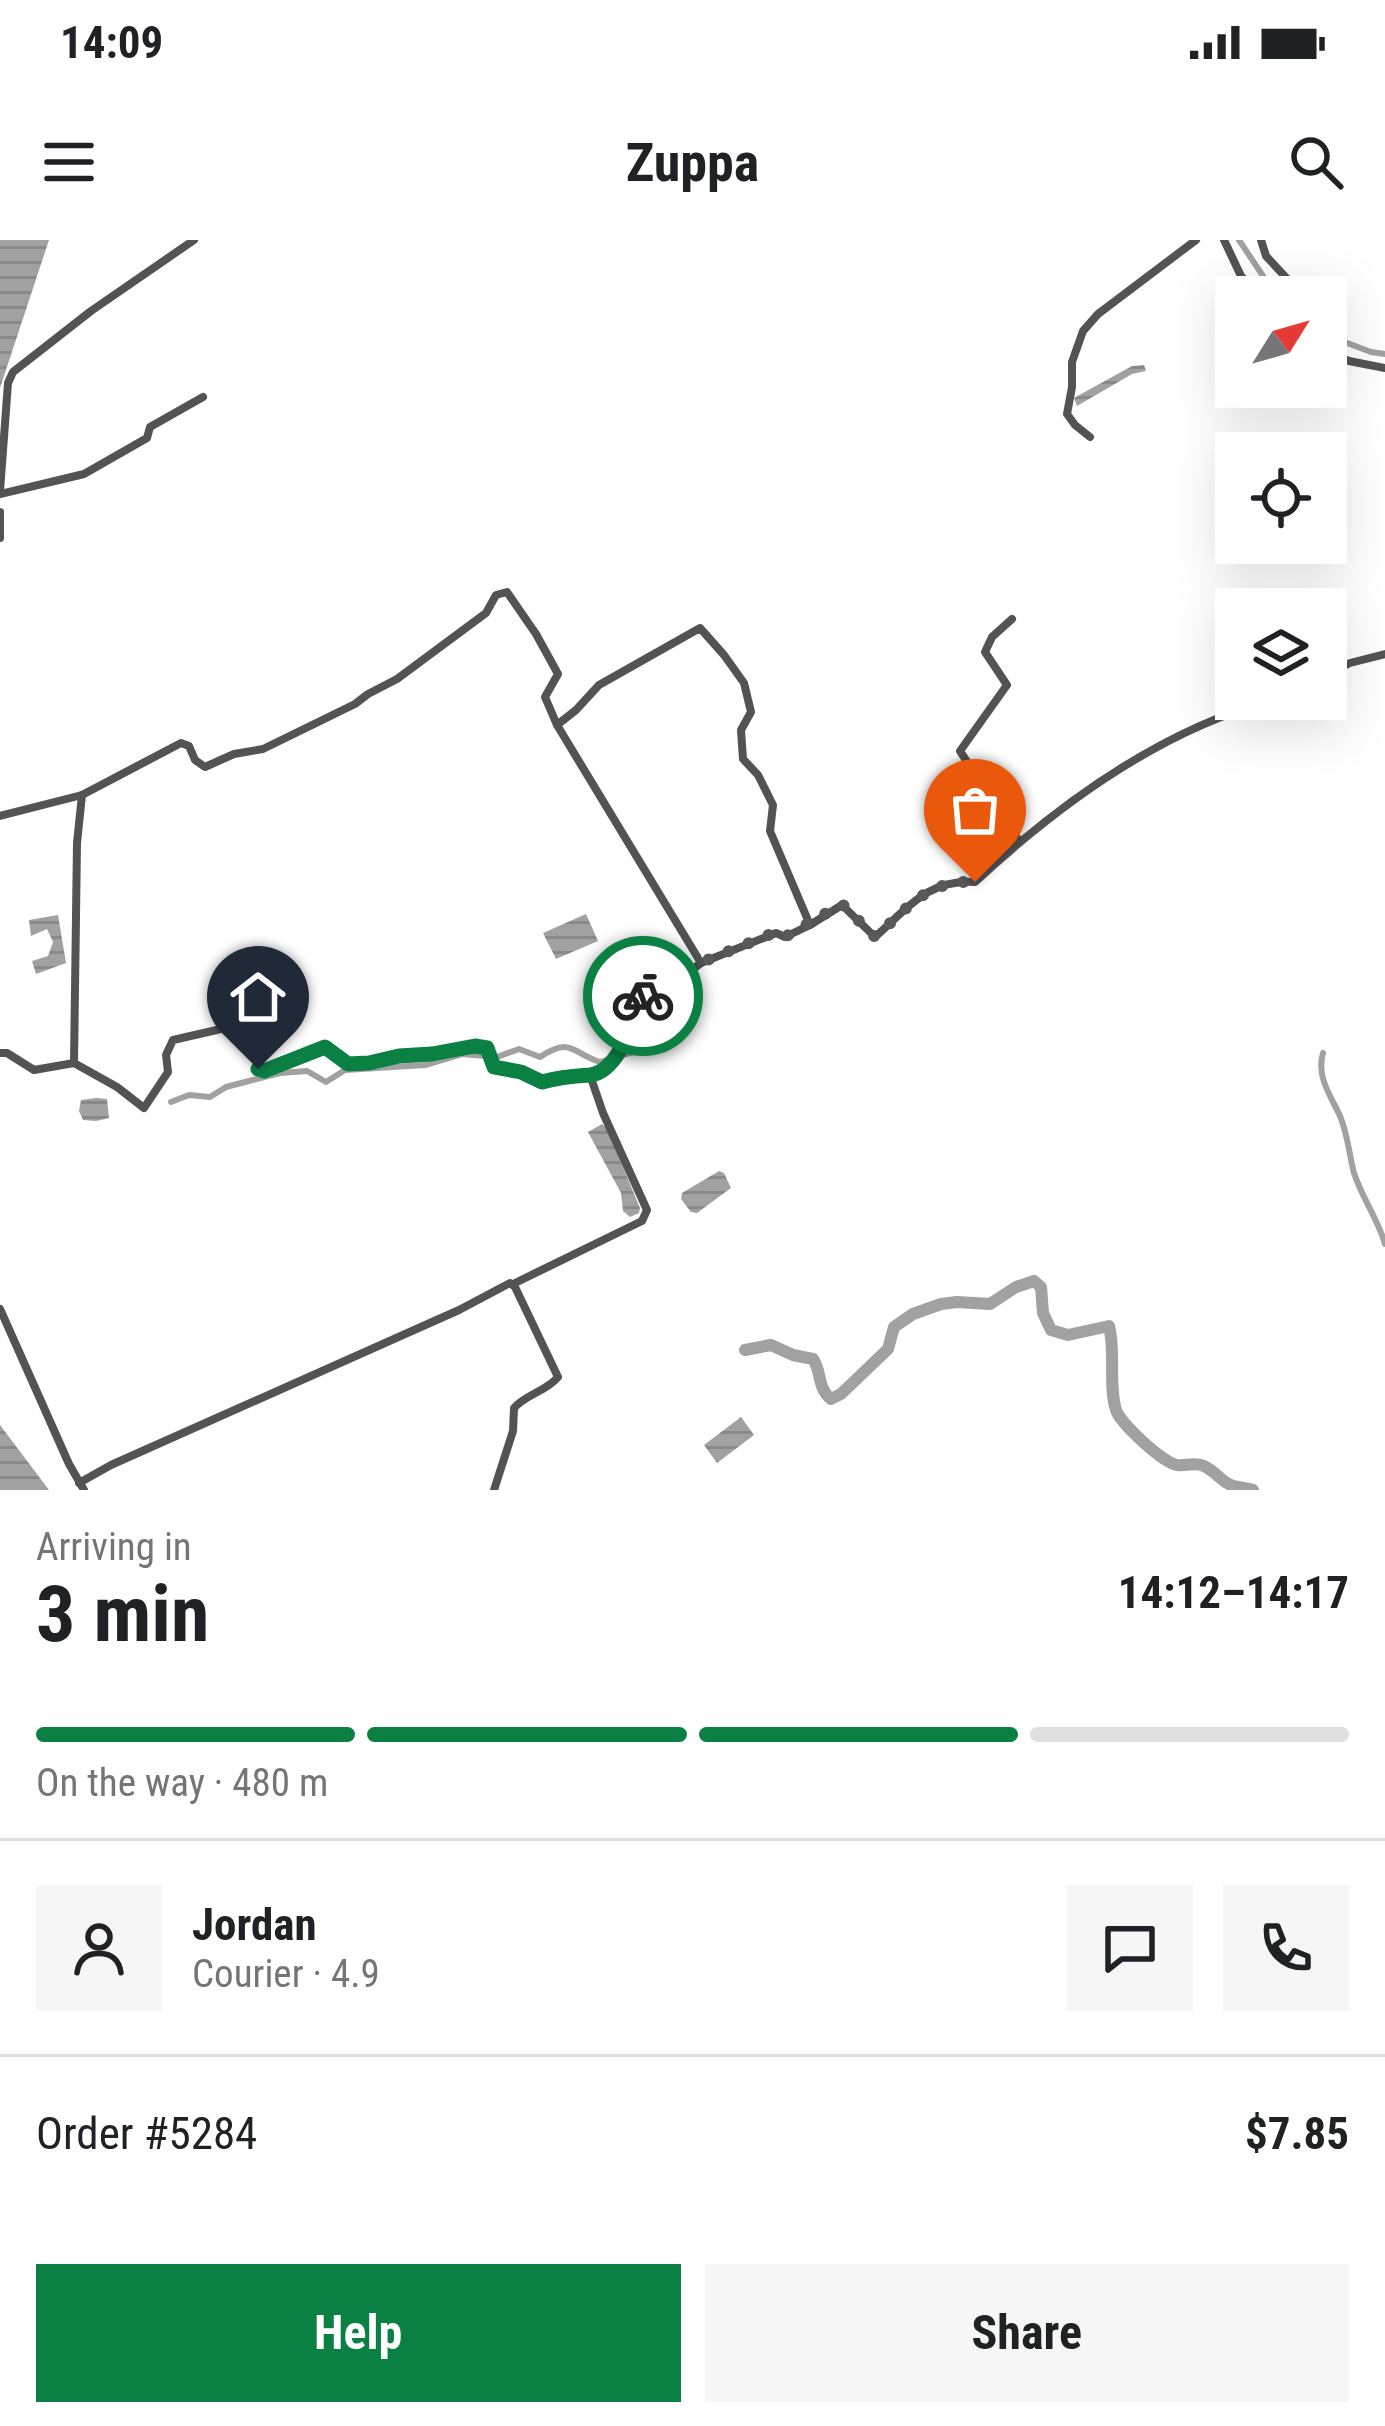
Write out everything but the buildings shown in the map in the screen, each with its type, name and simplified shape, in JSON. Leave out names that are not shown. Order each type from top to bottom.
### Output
[{"type":"street","points":[[194,240],[91,310],[13,372],[8,383],[0,492],[84,474],[147,438],[150,427],[202,397]]},
{"type":"street","points":[[1090,437],[1067,414],[1072,362],[1083,332],[1098,314],[1196,240]]},
{"type":"street","points":[[1224,240],[1241,276]]},
{"type":"street","points":[[1261,240],[1266,256],[1285,276]]},
{"type":"street","points":[[1347,360],[1385,368]]},
{"type":"street","points":[[0,512],[0,537]]},
{"type":"street","points":[[0,816],[82,794],[181,743],[205,767],[233,754],[263,749],[397,679],[486,613],[496,595],[507,592],[558,674],[545,697],[557,724],[700,963]]},
{"type":"street","points":[[1012,620],[992,637],[985,652],[1007,685],[960,751],[1019,841]]},
{"type":"street","points":[[557,724],[599,685],[700,628],[744,683],[751,712],[741,730],[743,759],[773,805],[770,831],[810,925]]},
{"type":"street","points":[[1347,664],[1385,654]]},
{"type":"street","points":[[0,1053],[34,1070],[74,1063],[144,1108],[168,1072],[166,1055],[173,1040],[234,1026],[246,1030],[261,1072],[325,1047],[348,1064],[475,1046],[485,1047],[490,1059],[542,1082],[590,1075],[612,1064],[648,984],[657,979],[663,986],[672,985],[700,963],[776,932],[785,937],[842,904],[875,937],[930,889],[952,880],[975,882],[1019,841],[1118,771],[1215,719]]},
{"type":"street","points":[[74,1063],[82,794]]},
{"type":"street","points":[[0,1309],[82,1486],[110,1465],[642,1221],[647,1210],[590,1075]]},
{"type":"street","points":[[494,1490],[513,1431],[514,1408],[558,1377],[513,1284]]},
{"type":"shaded area","points":[[0,240],[49,240],[0,388]]},
{"type":"shaded area","points":[[1144,365],[1146,371],[1132,374],[1077,406],[1074,398],[1132,366]]},
{"type":"shaded area","points":[[586,914],[598,941],[556,959],[543,933]]},
{"type":"shaded area","points":[[58,915],[66,963],[36,974],[32,961],[48,956],[53,942],[47,929],[31,936],[29,920]]},
{"type":"shaded area","points":[[107,1099],[109,1118],[83,1120],[81,1100]]},
{"type":"shaded area","points":[[602,1124],[640,1208],[630,1217],[623,1211],[621,1193],[588,1132]]},
{"type":"shaded area","points":[[719,1171],[731,1188],[697,1213],[691,1212],[682,1193]]},
{"type":"shaded area","points":[[741,1417],[754,1435],[717,1463],[704,1445]]},
{"type":"shaded area","points":[[0,1425],[49,1490],[0,1490]]},
{"type":"waterway","points":[[1239,240],[1263,276]]},
{"type":"waterway","points":[[1347,343],[1385,354]]},
{"type":"waterway","points":[[171,1102],[189,1095],[210,1097],[226,1087],[280,1073],[307,1071],[326,1082],[345,1070],[425,1065],[462,1054],[497,1057],[519,1049],[540,1057],[565,1047],[600,1062],[640,1050]]},
{"type":"waterway","points":[[1323,1053],[1323,1078],[1343,1123],[1357,1182],[1385,1244]]},
{"type":"waterway","points":[[745,1350],[771,1345],[813,1359],[831,1399],[888,1349],[894,1327],[913,1314],[941,1304],[990,1304],[1034,1281],[1041,1287],[1043,1313],[1051,1330],[1068,1335],[1109,1326],[1116,1410],[1143,1442],[1171,1463],[1201,1465],[1230,1485],[1253,1490]]},
{"type":"way so far","points":[[643,996],[648,984],[657,979],[663,986],[672,985],[700,963],[776,932],[785,937],[842,904],[875,937],[930,889],[952,880],[975,882]]},
{"type":"route","points":[[258,1069],[261,1072],[325,1047],[348,1064],[475,1046],[487,1048],[494,1067],[542,1082],[590,1075],[612,1064],[643,996]]}]
